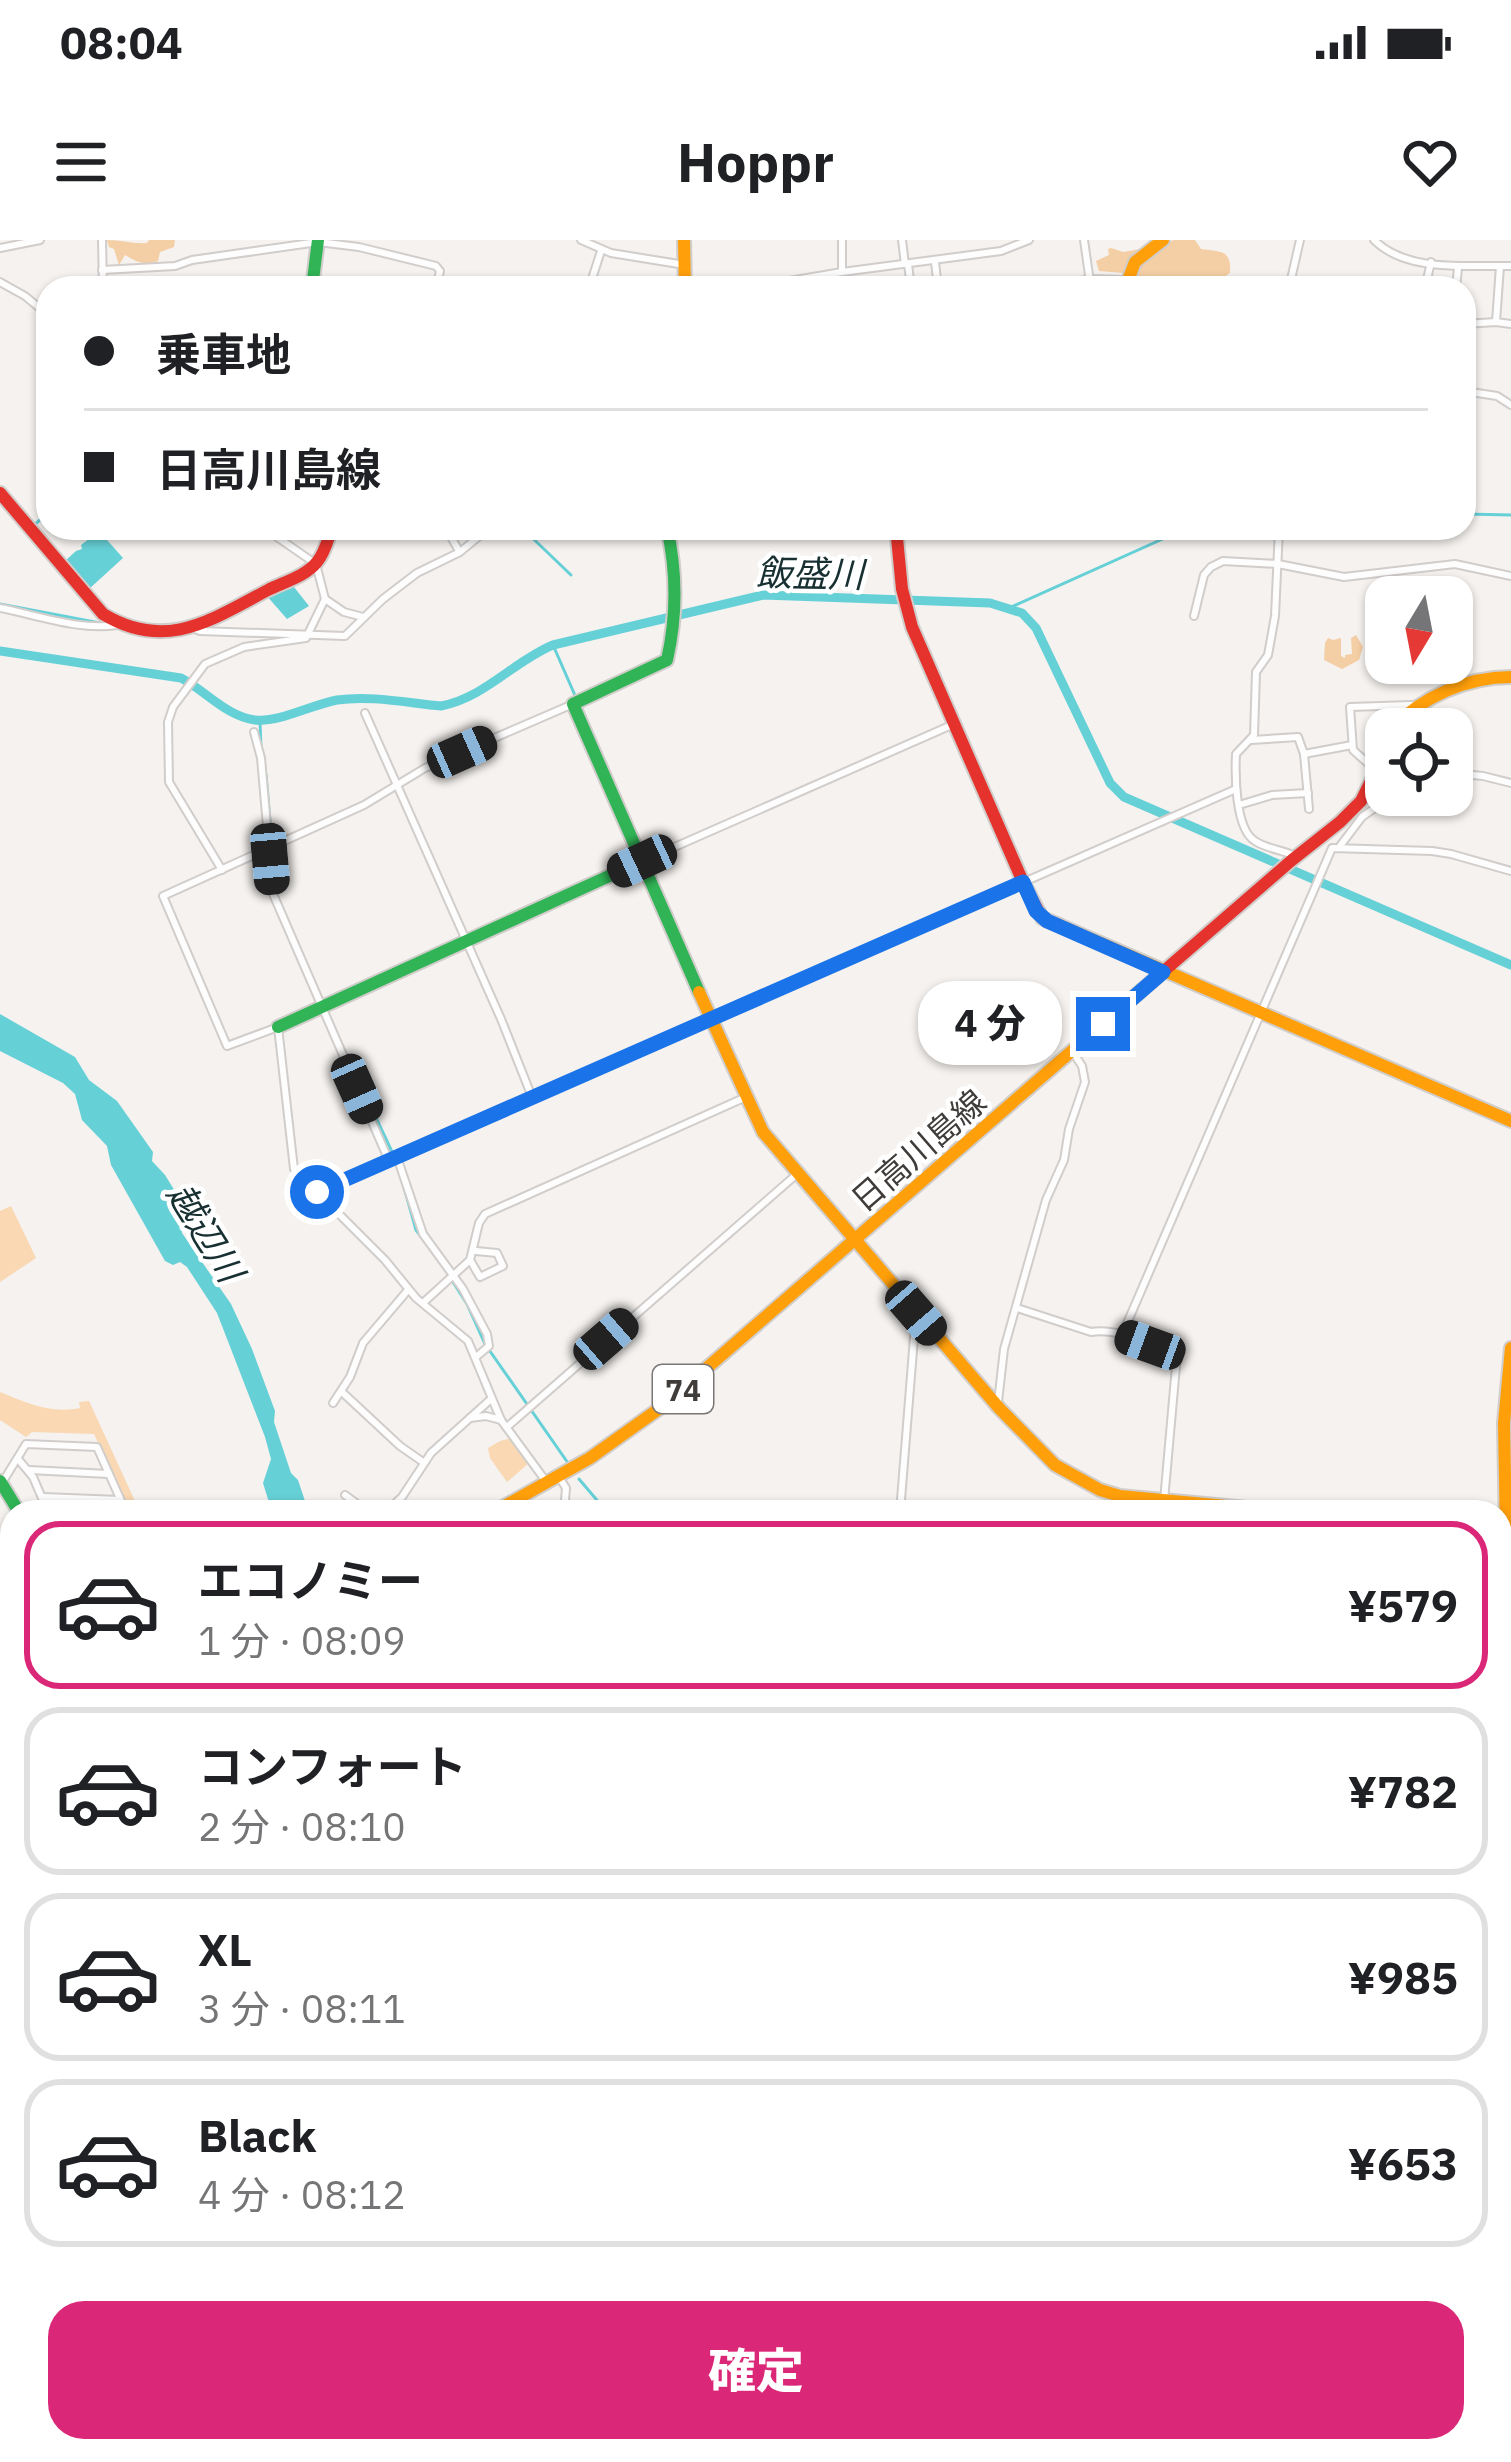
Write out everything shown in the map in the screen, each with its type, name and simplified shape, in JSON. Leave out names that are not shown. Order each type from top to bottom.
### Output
[{"type":"street","points":[[0,248],[40,240]]},
{"type":"street","points":[[102,240],[103,276]]},
{"type":"street","points":[[581,240],[602,250],[685,265]]},
{"type":"street","points":[[684,240],[685,276]]},
{"type":"street","points":[[842,240],[842,272]]},
{"type":"street","points":[[902,240],[909,276]]},
{"type":"street","points":[[816,276],[935,262],[1029,240]]},
{"type":"street","points":[[1084,240],[1089,276]]},
{"type":"street","points":[[1130,276],[1135,262],[1163,240]]},
{"type":"street","points":[[1291,276],[1300,240]]},
{"type":"street","points":[[1374,240],[1388,252],[1431,262],[1458,267],[1511,266]]},
{"type":"street","points":[[103,270],[175,266],[318,241],[436,266],[439,276]]},
{"type":"street","points":[[314,276],[318,241]]},
{"type":"street","points":[[593,276],[602,250]]},
{"type":"street","points":[[935,262],[937,276]]},
{"type":"street","points":[[1428,276],[1431,262]]},
{"type":"street","points":[[1496,322],[1500,266]]},
{"type":"street","points":[[1457,276],[1458,267]]},
{"type":"street","points":[[0,282],[36,305]]},
{"type":"street","points":[[1476,323],[1511,324]]},
{"type":"street","points":[[1476,393],[1497,396],[1511,405]]},
{"type":"street","points":[[0,493],[36,535]]},
{"type":"street","points":[[40,540],[104,614],[130,630],[192,628],[316,564]]},
{"type":"street","points":[[281,540],[316,564]]},
{"type":"street","points":[[327,540],[316,564],[325,599],[339,610],[363,617]]},
{"type":"street","points":[[453,540],[460,552]]},
{"type":"street","points":[[192,628],[345,636],[417,573],[475,540]]},
{"type":"street","points":[[669,540],[674,604],[669,655],[663,663],[425,768],[364,805],[163,896],[227,1046],[322,1008],[954,724]]},
{"type":"street","points":[[897,540],[908,613],[1036,911],[1047,921],[1511,1121]]},
{"type":"street","points":[[1279,540],[1275,616],[1268,655],[1256,672],[1256,724],[1251,740],[1236,754],[1236,789],[1251,838],[1290,852],[1294,858]]},
{"type":"street","points":[[1194,616],[1210,567],[1223,561],[1278,564],[1344,577],[1455,564],[1511,576]]},
{"type":"street","points":[[222,870],[169,782],[168,722],[181,693],[205,664],[244,647],[306,638],[325,599]]},
{"type":"street","points":[[0,608],[68,622],[117,625]]},
{"type":"street","points":[[1365,761],[1352,745],[1350,707],[1415,707],[1481,678],[1511,677]]},
{"type":"street","points":[[573,704],[763,1132],[916,1313],[1055,1465],[1120,1496],[1155,1500]]},
{"type":"street","points":[[365,713],[532,1097]]},
{"type":"street","points":[[254,732],[261,758],[273,894],[423,1234],[455,1276],[490,1341],[476,1357]]},
{"type":"street","points":[[1251,740],[1298,737],[1309,809]]},
{"type":"street","points":[[1304,754],[1352,745]]},
{"type":"street","points":[[1473,775],[1511,783]]},
{"type":"street","points":[[317,1192],[1236,789]]},
{"type":"street","points":[[1239,805],[1272,795],[1308,793]]},
{"type":"street","name":"日高川島線","points":[[520,1500],[663,1406],[1354,809],[1365,793]]},
{"type":"street","points":[[1340,847],[1365,815]]},
{"type":"street","points":[[1122,1335],[1332,848],[1451,854],[1511,871]]},
{"type":"street","points":[[278,1027],[294,1169],[385,1260],[408,1290],[468,1341],[504,1424],[553,1480],[566,1488],[565,1500]]},
{"type":"street","points":[[996,1404],[1004,1349],[1085,1082],[1072,1051]]},
{"type":"street","points":[[422,1303],[472,1256],[485,1214],[746,1097]]},
{"type":"street","points":[[504,1424],[797,1174]]},
{"type":"street","points":[[497,1253],[503,1266],[481,1277],[472,1256],[497,1253]]},
{"type":"street","points":[[333,1403],[362,1342],[408,1290]]},
{"type":"street","points":[[1017,1308],[1091,1332],[1122,1335],[1177,1355],[1164,1500]]},
{"type":"street","points":[[901,1500],[916,1313]]},
{"type":"street","points":[[1505,1500],[1504,1423],[1511,1348]]},
{"type":"street","points":[[342,1392],[423,1462]]},
{"type":"street","points":[[399,1500],[423,1462],[491,1399]]},
{"type":"street","points":[[470,1418],[486,1416],[504,1424]]},
{"type":"street","points":[[1,1482],[26,1444],[97,1447],[120,1500],[43,1497]]},
{"type":"street","points":[[17,1458],[29,1470],[44,1500]]},
{"type":"street","points":[[29,1470],[109,1474]]},
{"type":"shaded area","points":[[107,240],[175,240],[174,247],[160,252],[158,261],[141,262],[125,255],[119,265]]},
{"type":"shaded area","points":[[1174,240],[1195,240],[1201,249],[1226,255],[1230,273],[1135,276],[1133,272],[1156,249]]},
{"type":"shaded area","points":[[1111,248],[1141,251],[1128,259],[1124,273],[1099,271],[1096,261],[1109,255]]},
{"type":"shaded area","points":[[1356,635],[1363,647],[1359,660],[1342,669],[1324,660],[1328,638],[1341,638],[1345,658],[1352,654],[1351,638]]},
{"type":"shaded area","points":[[11,1206],[36,1258],[0,1282],[0,1211]]},
{"type":"shaded area","points":[[0,1392],[59,1410],[80,1408],[79,1402],[89,1401],[134,1500],[124,1500],[94,1434],[32,1432],[26,1437],[0,1420]]},
{"type":"shaded area","points":[[512,1438],[529,1463],[507,1482],[488,1448]]},
{"type":"water","points":[[87,540],[107,540],[123,558],[89,589],[65,561]]},
{"type":"water","points":[[290,582],[309,606],[287,619],[266,595]]},
{"type":"water","points":[[0,1014],[75,1057],[89,1080],[117,1101],[153,1152],[152,1161],[178,1196],[182,1233],[231,1304],[252,1349],[291,1473],[305,1500],[268,1500],[263,1483],[271,1459],[265,1437],[217,1313],[187,1267],[165,1261],[111,1165],[107,1146],[82,1120],[75,1094],[0,1051]]},
{"type":"waterway","points":[[1476,514],[1511,515]]},
{"type":"waterway","points":[[535,540],[571,575]]},
{"type":"waterway","points":[[1009,608],[1160,540]]},
{"type":"waterway","name":"飯盛川","points":[[0,651],[181,678],[235,714],[264,720],[350,699],[441,706],[457,702],[553,645],[763,595],[990,603],[1022,613],[1036,628],[1110,783],[1124,797],[1511,965]]},
{"type":"waterway","points":[[0,604],[103,620]]},
{"type":"waterway","points":[[143,626],[164,627]]},
{"type":"waterway","points":[[553,645],[726,1041]]},
{"type":"waterway","points":[[260,721],[261,748]]},
{"type":"waterway","points":[[266,775],[274,867]]},
{"type":"waterway","points":[[275,883],[306,963]]},
{"type":"waterway","points":[[341,1043],[393,1154]]},
{"type":"waterway","points":[[402,1180],[416,1230],[430,1248]]},
{"type":"waterway","points":[[453,1282],[485,1344],[568,1463]]},
{"type":"waterway","points":[[927,1316],[983,1381]]},
{"type":"waterway","points":[[579,1479],[597,1500]]},
{"type":"traffic: fast","points":[[314,276],[318,240]]},
{"type":"traffic: fast","points":[[669,540],[674,594],[667,660],[573,704],[699,992]]},
{"type":"traffic: fast","points":[[278,1027],[642,861]]},
{"type":"traffic: fast","points":[[0,1481],[12,1500]]},
{"type":"traffic: slow","points":[[684,240],[685,276]]},
{"type":"traffic: slow","points":[[1130,276],[1135,262],[1163,240]]},
{"type":"traffic: slow","points":[[1415,708],[1446,691],[1511,677]]},
{"type":"traffic: slow","points":[[1059,925],[1511,1121]]},
{"type":"traffic: slow","points":[[515,1500],[590,1458],[663,1406],[1142,990]]},
{"type":"traffic: slow","points":[[699,992],[763,1132],[999,1408],[1055,1465],[1100,1490],[1162,1500]]},
{"type":"traffic: slow","points":[[1505,1500],[1504,1423],[1511,1348]]},
{"type":"traffic: jam","points":[[0,493],[36,535]]},
{"type":"traffic: jam","points":[[40,540],[103,614],[126,625],[168,631],[207,621],[301,575],[320,558],[328,540]]},
{"type":"traffic: jam","points":[[897,540],[912,627],[1023,882],[1042,918],[1059,925]]},
{"type":"traffic: jam","points":[[1142,990],[1340,822],[1365,793]]},
{"type":"traffic: jam","points":[[0,1780],[0,1788]]},
{"type":"route","points":[[317,1192],[1023,882],[1036,911],[1047,921],[1163,972],[1103,1024]]},
{"type":"water label","name":"越辺川","points":[[206,1232]]}]
